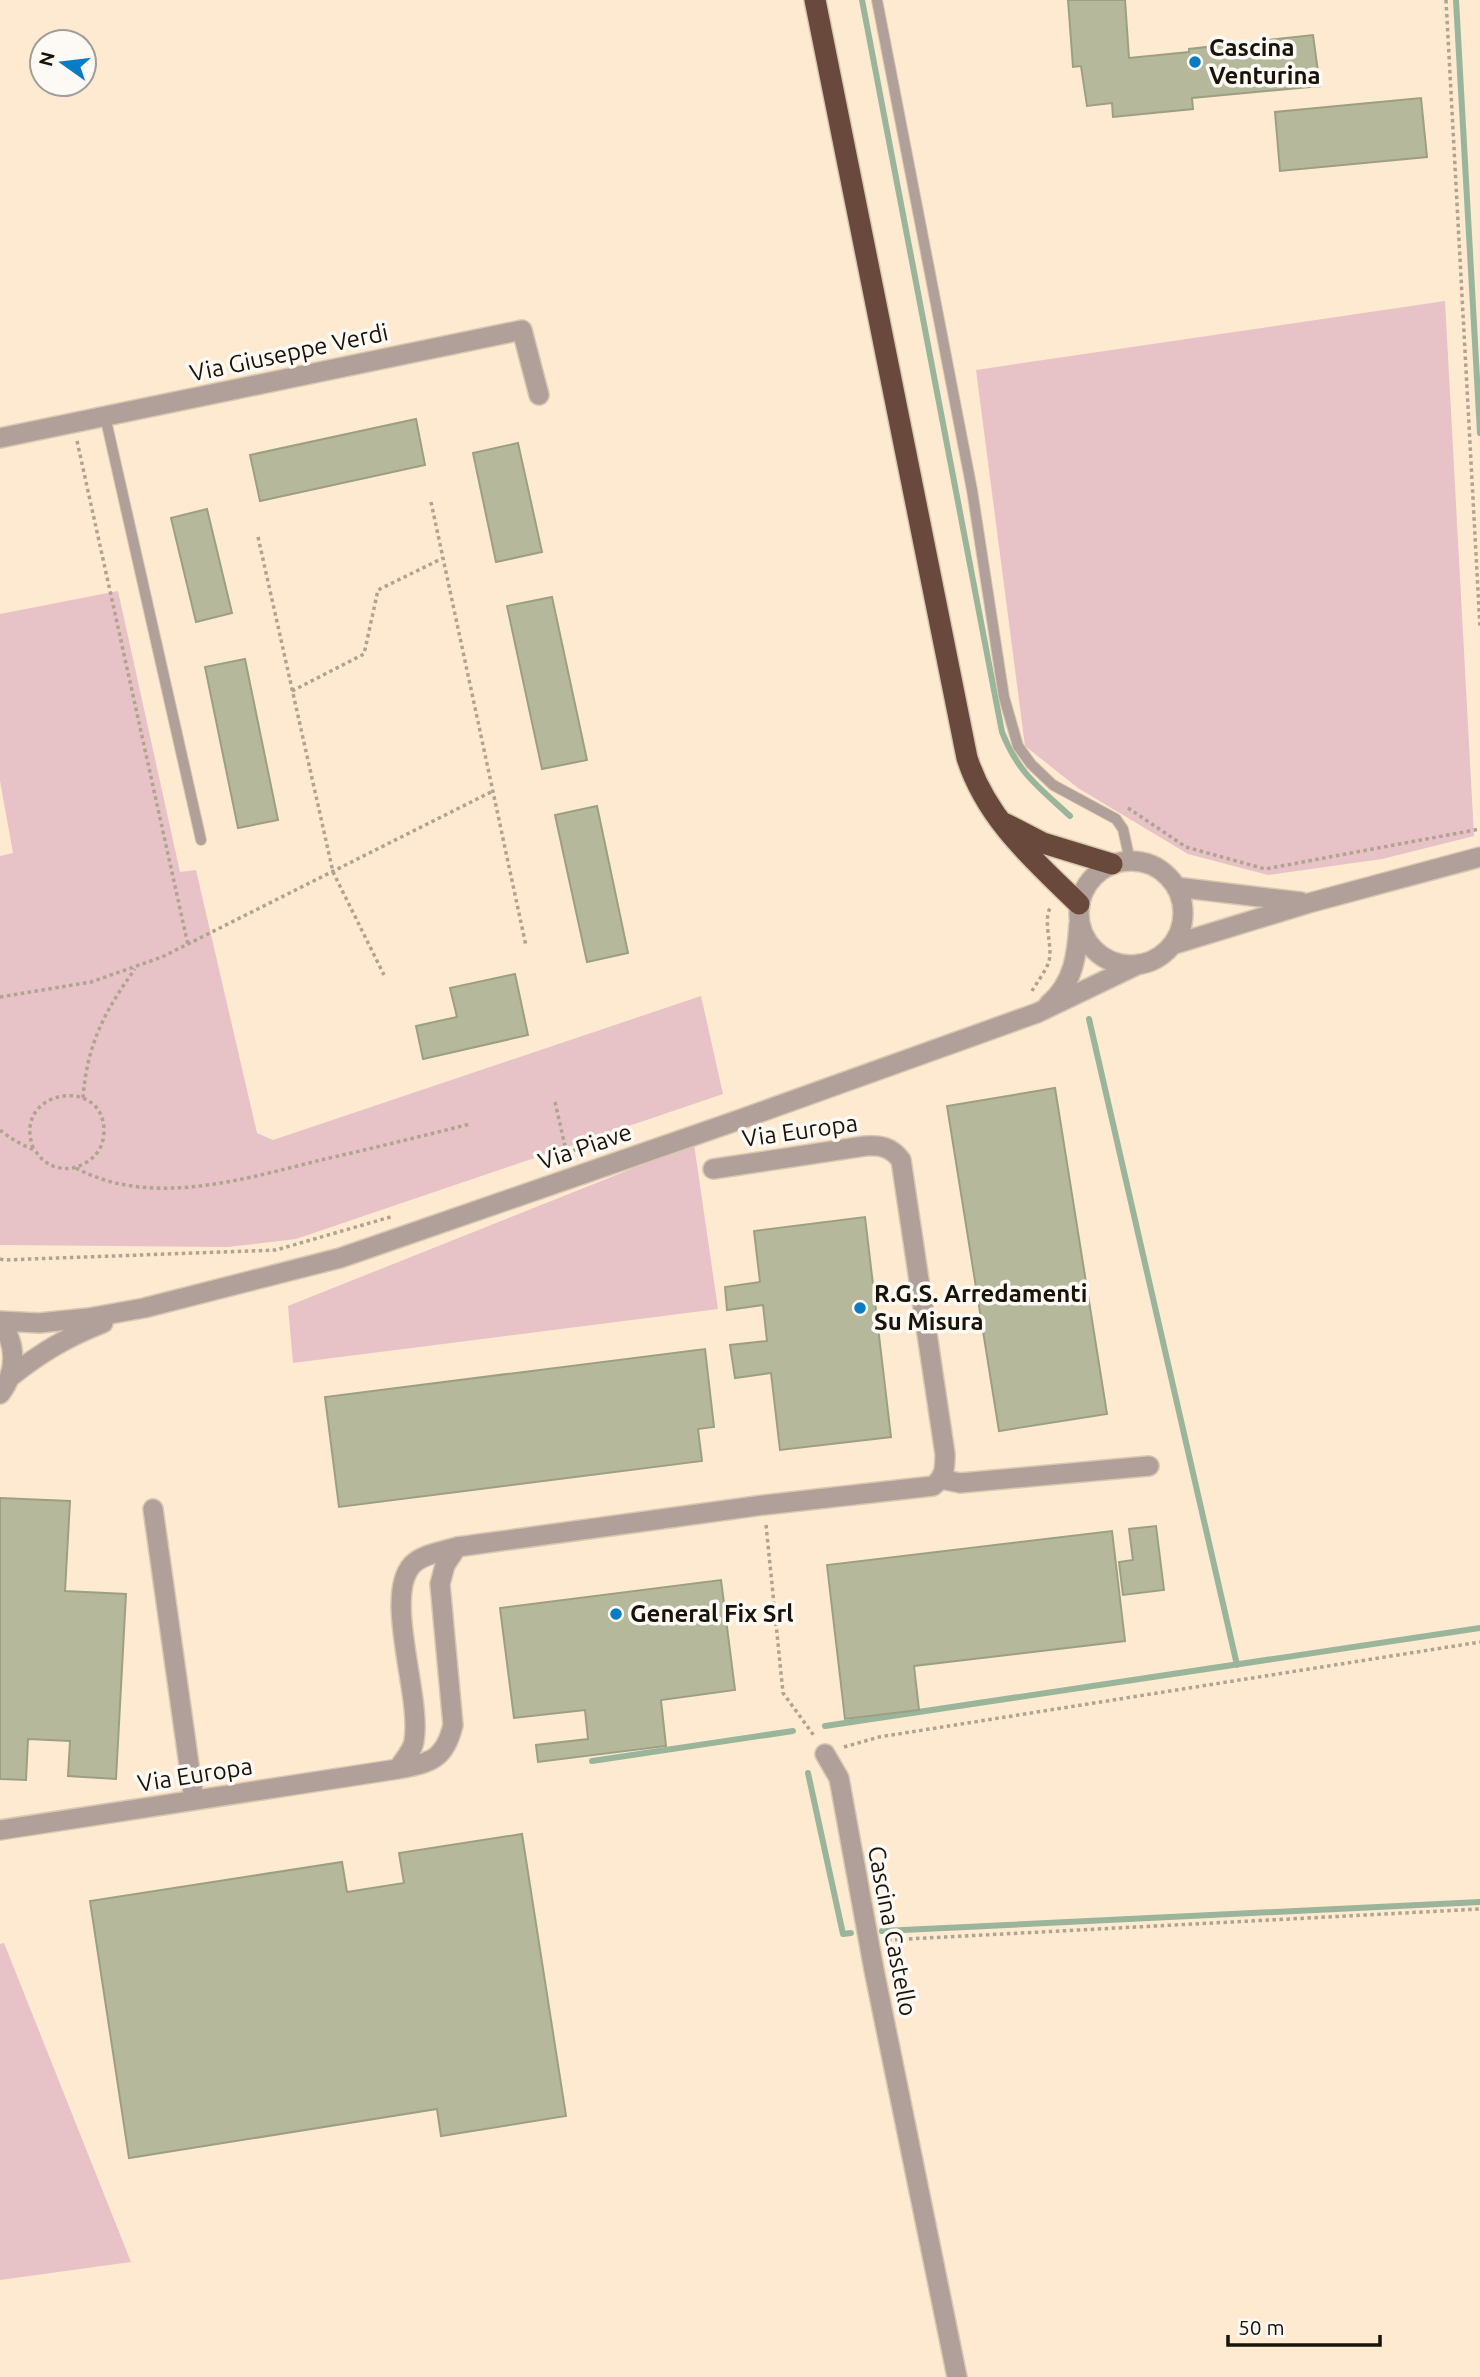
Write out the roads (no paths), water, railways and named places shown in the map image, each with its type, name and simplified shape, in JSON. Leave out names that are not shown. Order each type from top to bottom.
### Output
[{"type":"highway","points":[[815,0],[967,758],[974,782],[998,820],[1062,888],[1079,913]]},
{"type":"highway","points":[[998,820],[1043,843],[1121,863]]},
{"type":"street","name":"Via Giuseppe Verdi","points":[[0,438],[522,330],[539,395]]},
{"type":"street","name":"Via Piave","points":[[5,1385],[13,1356],[12,1346],[0,1322],[51,1322],[144,1308],[340,1258],[1037,1013],[1163,954],[1172,945],[1309,903],[1480,857]]},
{"type":"street","points":[[1121,863],[1144,863],[1156,868],[1176,887],[1181,901],[1182,917],[1179,932],[1172,945]]},
{"type":"street","name":"Via Piave","points":[[1037,1013],[1057,997],[1068,982],[1074,965],[1079,913],[1091,880],[1121,863]]},
{"type":"street","points":[[1176,887],[1309,903]]},
{"type":"street","points":[[1079,913],[1084,937],[1095,950],[1108,960],[1139,964]]},
{"type":"street","name":"Via Europa","points":[[713,1169],[880,1145],[894,1151],[901,1160],[944,1454],[945,1468],[941,1479]]},
{"type":"street","name":"Via Piave","points":[[5,1385],[43,1352],[70,1336],[144,1308]]},
{"type":"street","points":[[398,1769],[414,1743],[415,1723],[401,1604],[403,1581],[412,1564],[423,1558],[457,1547],[764,1505],[933,1486],[941,1479],[960,1482],[1149,1466]]},
{"type":"street","points":[[153,1509],[194,1800]]},
{"type":"street","name":"Via Europa","points":[[0,1830],[423,1765],[437,1758],[449,1744],[453,1725],[440,1584],[445,1564],[457,1547]]},
{"type":"street","name":"Cascina Castello","points":[[825,1754],[839,1778],[868,1941],[957,2377]]},
{"type":"lane","points":[[877,0],[972,490],[1004,697],[1018,746],[1031,764],[1053,785],[1116,819],[1124,829],[1121,863]]},
{"type":"lane","points":[[105,416],[201,840]]},
{"type":"waterway","points":[[862,0],[1002,732],[1022,769],[1070,816]]},
{"type":"waterway","points":[[1456,0],[1480,433]]},
{"type":"waterway","points":[[1089,1019],[1237,1665]]},
{"type":"waterway","points":[[825,1726],[1480,1628]]},
{"type":"waterway","points":[[592,1761],[793,1731]]},
{"type":"waterway","points":[[808,1773],[843,1934],[851,1933]]},
{"type":"waterway","points":[[882,1931],[1480,1902]]},
{"type":"place","name":"Cascina Venturina","points":[[1195,62]]},
{"type":"place","name":"R.G.S. Arredamenti Su Misura","points":[[860,1308]]},
{"type":"place","name":"General Fix Srl","points":[[616,1614]]}]
